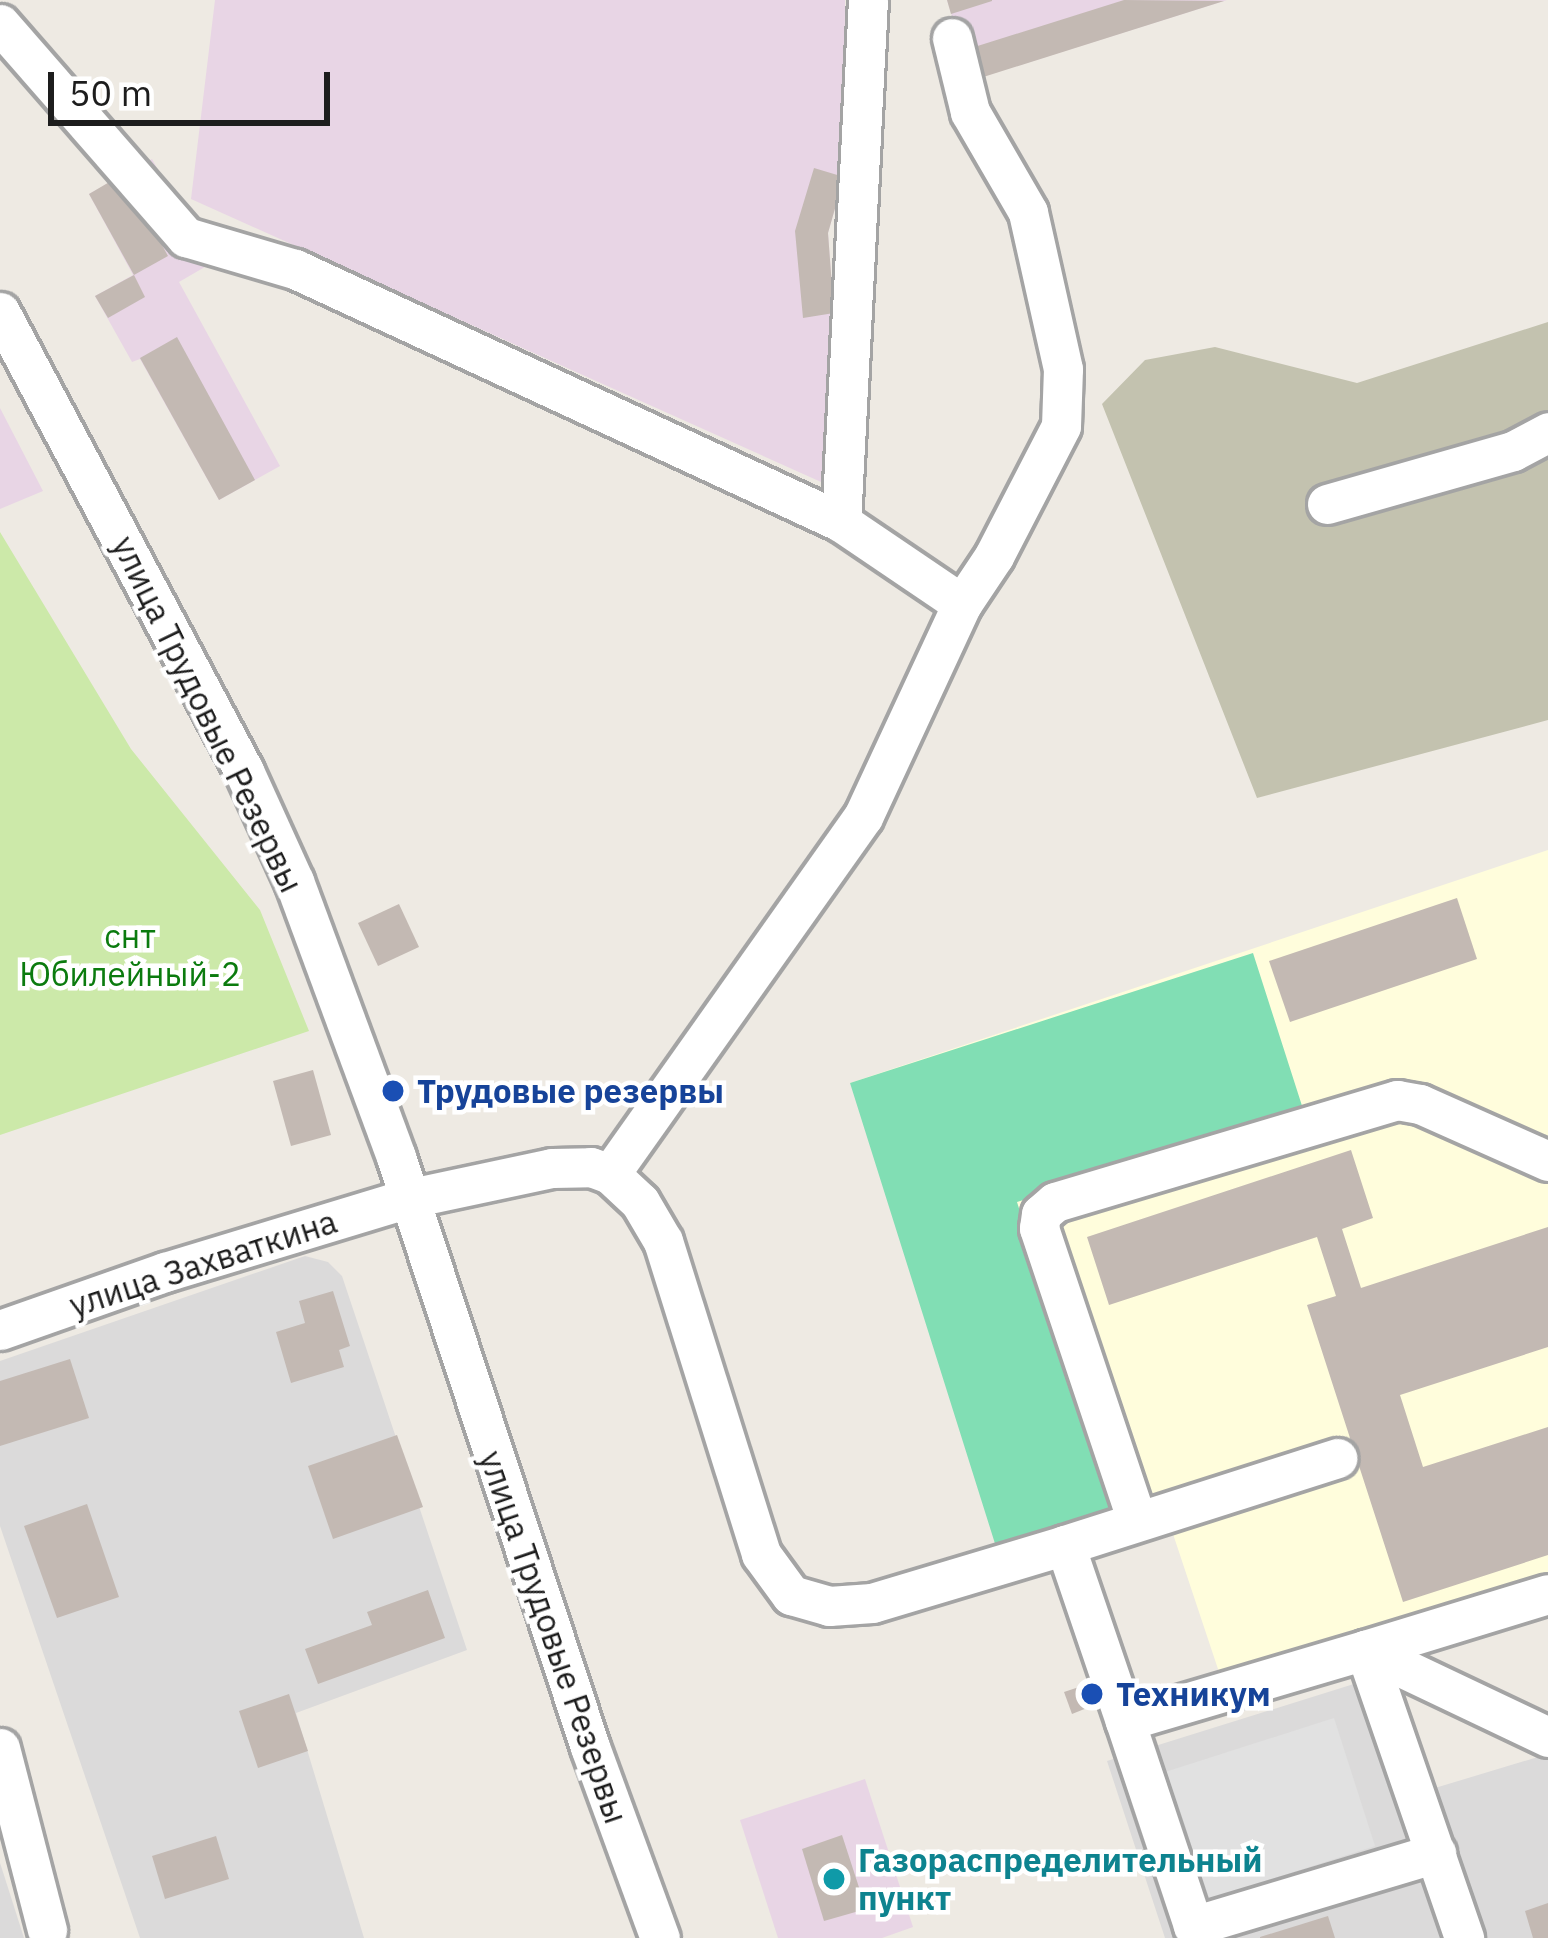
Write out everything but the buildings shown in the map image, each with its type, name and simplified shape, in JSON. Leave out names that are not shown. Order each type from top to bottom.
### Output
[{"type":"street","points":[[841,521],[868,0]]},
{"type":"street","points":[[0,23],[186,237],[296,269],[841,521],[962,604]]},
{"type":"street","points":[[610,1174],[862,818],[962,604],[994,556],[1061,426],[1063,369],[1028,212],[970,112],[952,38]]},
{"type":"street","name":"улица Трудовые Резервы","points":[[0,312],[244,771],[340,1003],[590,1747],[660,1938]]},
{"type":"street","points":[[1327,504],[1514,451],[1548,433]]},
{"type":"street","points":[[1137,1521],[1039,1228],[1042,1214],[1054,1202],[1397,1100],[1420,1104],[1548,1161]]},
{"type":"street","points":[[406,1198],[552,1168],[591,1167],[610,1174],[640,1202],[663,1241],[761,1554],[791,1595],[829,1606],[872,1603],[1337,1458]]},
{"type":"street","name":"улица Захваткина","points":[[0,1330],[165,1272],[406,1198]]},
{"type":"street","points":[[1065,1545],[1192,1926],[1436,1852]]},
{"type":"street","points":[[1125,1721],[1548,1594]]},
{"type":"street","points":[[1365,1650],[1548,1737]]},
{"type":"street","points":[[1365,1650],[1464,1938]]},
{"type":"street","points":[[0,1748],[46,1930]]},
{"type":"shaded area","points":[[215,0],[845,0],[844,177],[828,233],[834,313],[830,486],[191,199]]},
{"type":"shaded area","points":[[947,0],[1227,0],[972,80]]},
{"type":"shaded area","points":[[152,159],[210,264],[179,282],[280,466],[219,500],[140,359],[132,362],[95,296],[133,275],[89,194]]},
{"type":"shaded area","points":[[1548,322],[1548,720],[1257,798],[1102,404],[1145,360],[1215,347],[1357,383]]},
{"type":"shaded area","points":[[0,408],[43,491],[0,509]]},
{"type":"shaded area","points":[[1548,850],[1548,1616],[1434,1651],[1421,1613],[1219,1672],[1161,1498],[1115,1511],[850,1083]]},
{"type":"shaded area","points":[[305,1256],[328,1262],[342,1276],[467,1650],[296,1713],[364,1938],[140,1938],[0,1526],[0,1361]]},
{"type":"shaded area","points":[[1357,1683],[1395,1800],[1548,1754],[1548,1938],[1165,1938],[1107,1761]]},
{"type":"shaded area","points":[[1334,1718],[1375,1846],[1203,1901],[1162,1773]]},
{"type":"shaded area","name":"Газораспределительный пункт","points":[[865,1779],[913,1927],[882,1938],[778,1938],[740,1820]]},
{"type":"shaded area","points":[[0,1863],[2,1869],[24,1938],[0,1938]]},
{"type":"green space","name":"снт Юбилейный-2","points":[[0,532],[131,749],[260,910],[309,1031],[0,1135]]},
{"type":"green space","points":[[1253,953],[1304,1112],[1017,1202],[1115,1511],[997,1550],[850,1083]]},
{"type":"place","name":"Трудовые резервы","points":[[393,1091]]},
{"type":"place","name":"Техникум","points":[[1092,1694]]},
{"type":"place","name":"Газораспределительный пункт","points":[[834,1879]]}]
